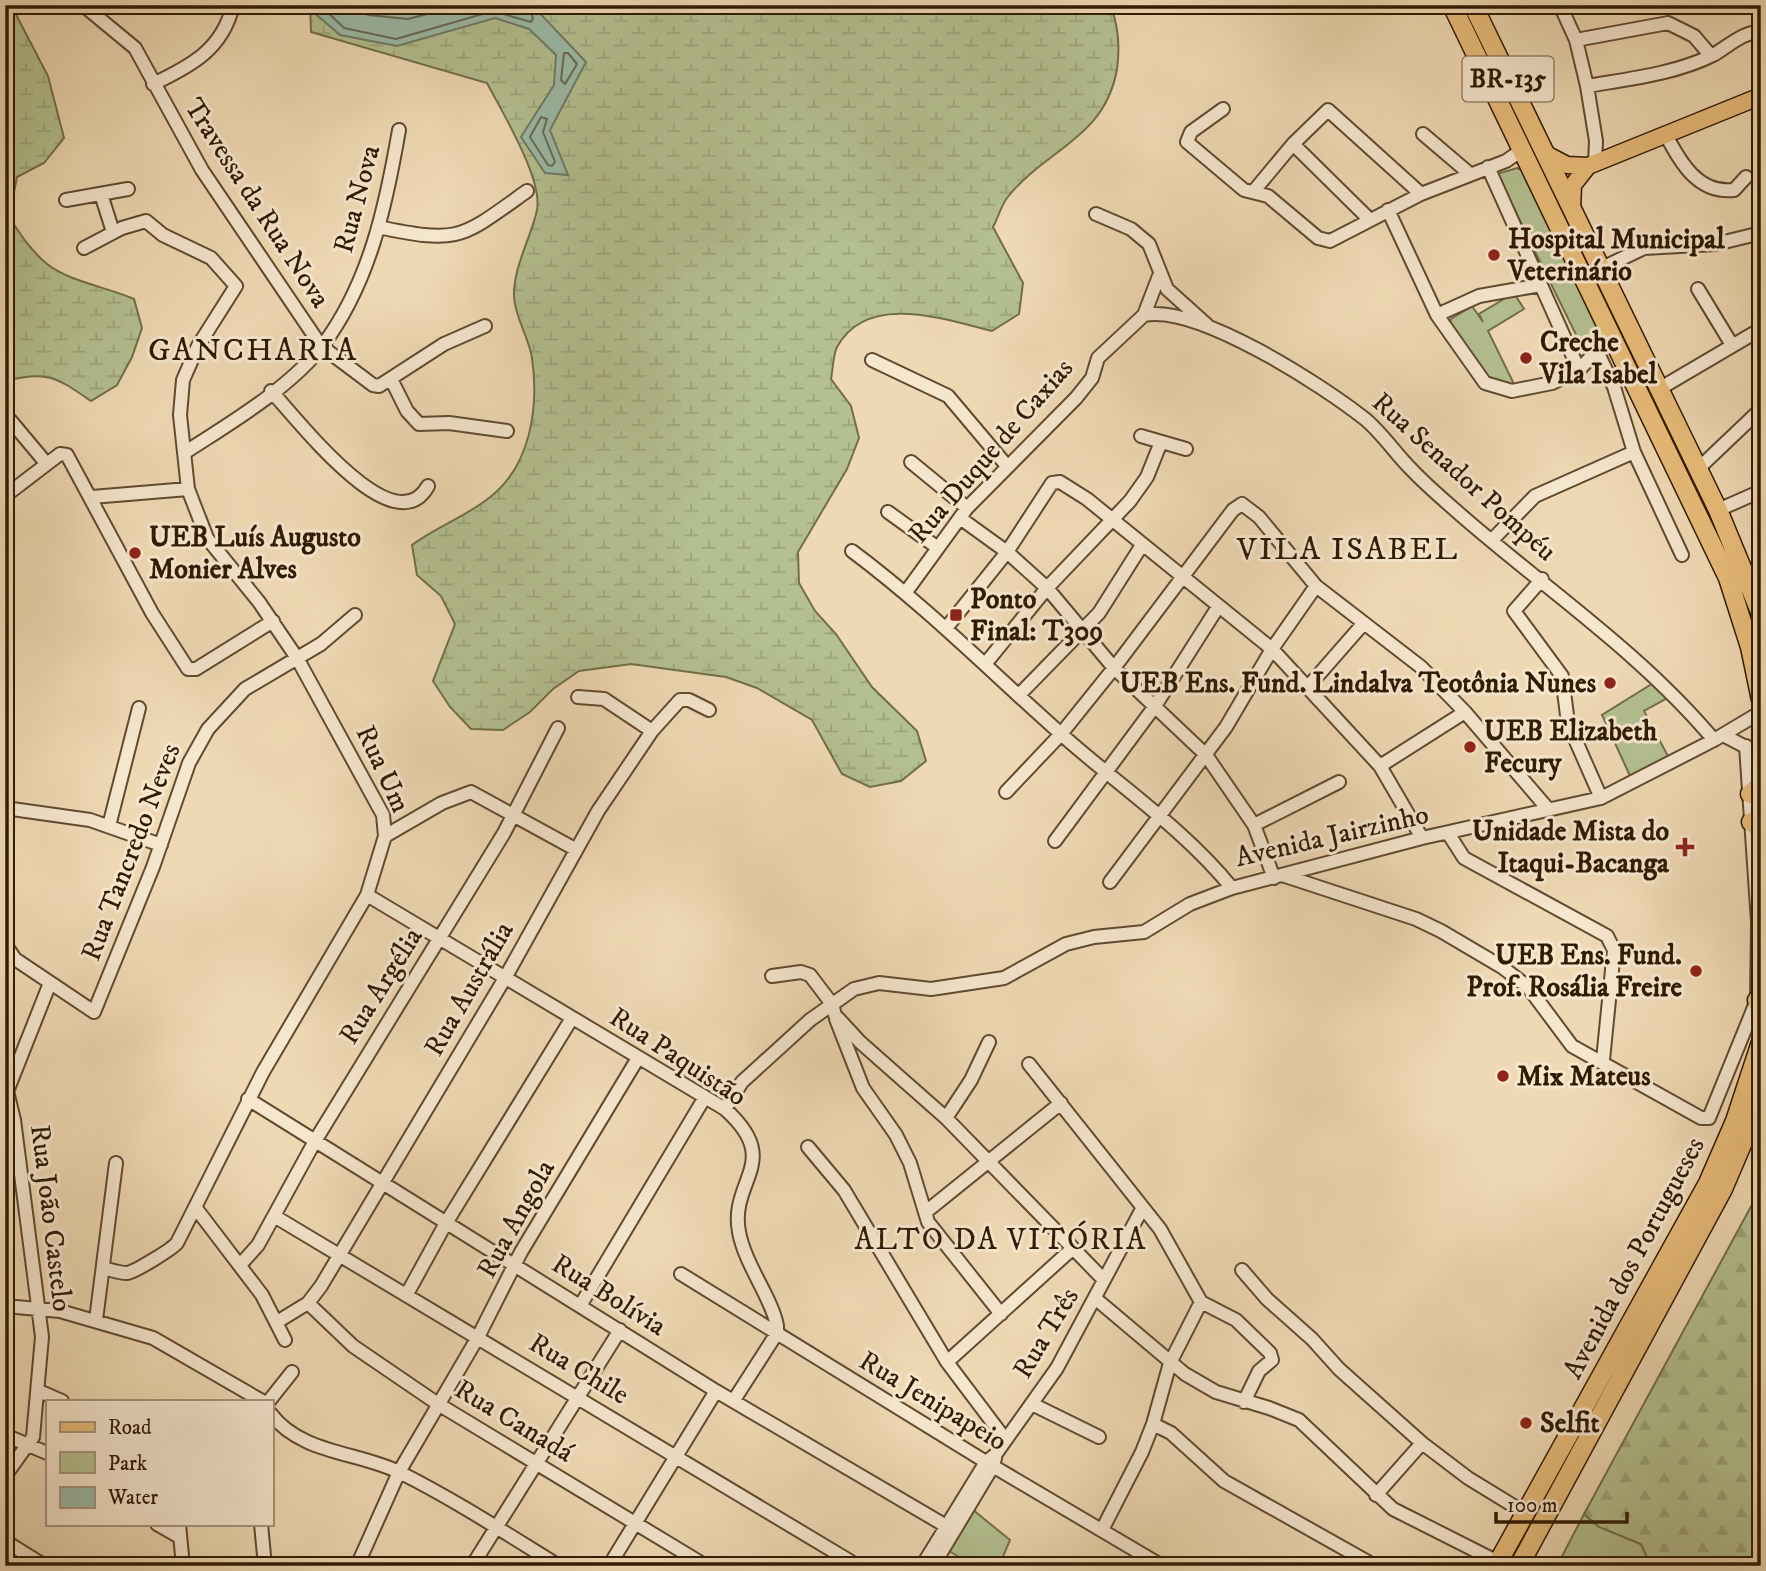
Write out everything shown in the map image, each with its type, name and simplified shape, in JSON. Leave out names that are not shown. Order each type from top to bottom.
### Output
[{"type":"highway","name":"BR-135","points":[[1452,5],[1531,155],[1572,210],[1718,510],[1761,614]]},
{"type":"highway","name":"BR-135","points":[[1473,5],[1531,155],[1728,579],[1751,647],[1761,700]]},
{"type":"highway","points":[[1630,371],[1645,389],[1668,440],[1675,444],[1682,436]]},
{"type":"highway","name":"Avenida dos Portugueses","points":[[1497,1564],[1712,1173],[1735,1121],[1761,1042]]},
{"type":"highway","name":"Avenida dos Portugueses","points":[[1519,1566],[1723,1189],[1761,1100]]},
{"type":"highway","points":[[1619,1382],[1609,1374],[1623,1335]]},
{"type":"highway","points":[[1582,1449],[1596,1409],[1595,1404],[1587,1401]]},
{"type":"main road","points":[[1531,155],[1567,165],[1591,165],[1761,96]]},
{"type":"main road","points":[[1572,210],[1573,185],[1591,165]]},
{"type":"street","name":"Travessa da Rua Nova","points":[[83,5],[130,42],[202,170],[321,346],[373,386],[379,386],[391,379]]},
{"type":"street","points":[[153,84],[206,54],[225,29],[233,5]]},
{"type":"street","points":[[1560,5],[1576,40],[1587,86],[1596,141],[1591,165]]},
{"type":"street","points":[[1576,40],[1668,23],[1694,36],[1711,56]]},
{"type":"street","points":[[1587,86],[1661,72],[1711,56],[1751,33],[1761,33]]},
{"type":"street","points":[[1223,109],[1191,132],[1186,142],[1237,185],[1268,196],[1325,241],[1337,238],[1421,194],[1488,167],[1531,155]]},
{"type":"street","points":[[1254,192],[1293,144],[1326,110],[1335,114],[1421,194]]},
{"type":"street","name":"Rua Nova","points":[[184,453],[271,391],[321,346],[345,311],[367,263],[378,227],[399,130]]},
{"type":"street","points":[[1423,134],[1470,174]]},
{"type":"street","points":[[1666,135],[1688,172],[1708,186],[1734,190],[1746,177]]},
{"type":"street","points":[[1293,144],[1369,219]]},
{"type":"street","points":[[1488,167],[1579,370]]},
{"type":"street","points":[[66,200],[128,189]]},
{"type":"street","points":[[378,227],[427,237],[450,237],[479,226],[527,191]]},
{"type":"street","points":[[84,248],[113,232],[101,194]]},
{"type":"street","points":[[1388,210],[1437,314],[1485,383],[1494,388],[1512,391],[1552,383],[1579,370],[1612,334]]},
{"type":"street","points":[[1096,214],[1131,229],[1149,244],[1158,261],[1159,276],[1174,297],[1213,330]]},
{"type":"street","name":"Rua Um","points":[[103,1268],[128,1273],[166,1253],[177,1243],[248,1099],[367,895],[386,825],[376,799],[297,658],[273,621],[207,538],[188,489],[180,415],[183,380],[198,346],[235,290],[234,283],[211,258],[163,235],[146,221],[113,232]]},
{"type":"street","points":[[1600,269],[1644,248],[1759,239]]},
{"type":"street","name":"Rua Duque de Caxias","points":[[906,592],[964,513],[1076,398],[1092,378],[1098,358],[1144,315],[1159,276]]},
{"type":"street","points":[[1437,314],[1479,296],[1541,285]]},
{"type":"street","points":[[1698,289],[1732,345]]},
{"type":"street","name":"Rua Senador Pompéu","points":[[1144,315],[1160,313],[1213,330],[1302,374],[1366,419],[1413,471],[1681,700],[1718,738]]},
{"type":"street","points":[[485,327],[444,344],[391,379],[407,411],[419,424],[449,424],[507,431]]},
{"type":"street","points":[[1659,389],[1761,329]]},
{"type":"street","points":[[1597,351],[1614,387],[1634,452],[1682,555]]},
{"type":"street","points":[[872,360],[948,396],[1007,466]]},
{"type":"street","points":[[271,391],[360,485],[382,497],[411,502],[420,499],[428,486]]},
{"type":"street","points":[[1698,469],[1761,409]]},
{"type":"street","points":[[9,420],[46,463]]},
{"type":"street","points":[[1141,436],[1186,449]]},
{"type":"street","points":[[986,663],[1047,588],[1130,501],[1147,477],[1161,442]]},
{"type":"street","points":[[1492,540],[1535,496],[1634,452]]},
{"type":"street","points":[[5,496],[60,453],[67,455],[152,613],[185,667],[196,669],[273,621]]},
{"type":"street","points":[[911,461],[1047,588],[1114,668],[1206,755],[1254,825],[1279,877],[1416,919],[1502,967],[1542,1003],[1564,1039],[1572,1046],[1603,1060],[1701,1118],[1713,1115],[1759,1005],[1755,790],[1746,746]]},
{"type":"street","points":[[947,627],[1007,552],[1052,483],[1066,485],[1272,649],[1380,766],[1422,838]]},
{"type":"street","points":[[92,498],[188,489]]},
{"type":"street","points":[[1718,510],[1761,491]]},
{"type":"street","points":[[1006,792],[1061,734],[1233,510],[1242,504],[1252,509],[1316,586],[1421,667],[1465,712],[1548,810]]},
{"type":"street","points":[[888,512],[938,548]]},
{"type":"street","points":[[1019,695],[1100,613],[1142,545]]},
{"type":"street","name":"Avenida Jairzinho","points":[[852,551],[906,592],[1061,734],[1184,834],[1232,888],[1422,838],[1601,798],[1718,738],[1761,712]]},
{"type":"street","points":[[1542,579],[1514,611],[1562,676],[1568,723],[1601,798]]},
{"type":"street","points":[[1110,882],[1158,814],[1226,727],[1272,649],[1316,586]]},
{"type":"street","points":[[1055,841],[1108,773],[1155,706],[1218,607]]},
{"type":"street","name":"Rua Tancredo Neves","points":[[50,984],[94,1012],[161,845],[189,763],[208,729],[245,689],[330,637],[355,615]]},
{"type":"street","points":[[1307,688],[1363,624]]},
{"type":"street","points":[[578,697],[604,699],[652,731]]},
{"type":"street","name":"Rua Austrália","points":[[277,1322],[307,1303],[340,1254],[505,978],[575,849],[652,731],[680,700],[689,700],[709,710]]},
{"type":"street","points":[[109,826],[139,708]]},
{"type":"street","points":[[1380,766],[1465,712]]},
{"type":"street","name":"Rua Argélia","points":[[240,1265],[258,1245],[315,1141],[513,817],[558,729]]},
{"type":"street","points":[[1718,738],[1746,746],[1761,755]]},
{"type":"street","points":[[1254,825],[1339,782]]},
{"type":"street","points":[[385,836],[442,803],[469,792],[575,849]]},
{"type":"street","points":[[5,808],[65,814],[109,826],[161,845]]},
{"type":"street","points":[[1448,833],[1464,858],[1607,936],[1612,942],[1614,950],[1603,1060]]},
{"type":"street","points":[[725,1110],[742,1082],[833,1010],[854,989],[872,984],[930,989],[1004,978],[1066,944],[1114,934],[1144,932],[1190,904],[1232,888]]},
{"type":"street","name":"Rua Paquistão","points":[[367,895],[705,1097],[725,1110],[744,1130],[753,1148],[752,1166],[739,1208],[738,1228],[748,1263],[776,1320],[776,1333]]},
{"type":"street","points":[[5,944],[15,959],[50,984],[6,1086]]},
{"type":"street","points":[[772,976],[801,972],[810,975],[833,1010],[863,1088],[901,1144],[932,1229],[1001,1314]]},
{"type":"street","points":[[833,1010],[946,1118],[1104,1280]]},
{"type":"street","points":[[407,1294],[446,1223],[572,1018]]},
{"type":"street","points":[[946,1118],[971,1080],[989,1042]]},
{"type":"street","name":"Rua Angola","points":[[357,1566],[399,1472],[478,1338],[515,1265],[638,1058]]},
{"type":"street","points":[[1029,1064],[1160,1229],[1201,1302],[1236,1320],[1253,1334],[1273,1357],[1259,1371],[1244,1402]]},
{"type":"street","name":"Rua João Castelo","points":[[5,1476],[30,1444],[39,1391],[39,1307],[6,1086]]},
{"type":"street","points":[[580,1306],[705,1097]]},
{"type":"street","name":"Rua Bolívia","points":[[248,1099],[716,1391],[946,1526]]},
{"type":"street","points":[[927,1211],[1062,1103]]},
{"type":"street","points":[[808,1147],[844,1190],[947,1362],[1005,1439]]},
{"type":"street","points":[[96,1320],[117,1163]]},
{"type":"street","points":[[195,1207],[240,1265],[277,1322],[285,1340]]},
{"type":"street","name":"Rua Três","points":[[991,1461],[1032,1404],[1096,1299],[1142,1209]]},
{"type":"street","name":"Rua Chile","points":[[274,1216],[858,1566]]},
{"type":"street","points":[[947,1362],[1072,1249]]},
{"type":"street","points":[[1242,1270],[1266,1299],[1422,1443],[1468,1478],[1525,1513]]},
{"type":"street","name":"Rua Jenipapeio","points":[[681,1274],[1162,1566]]},
{"type":"street","points":[[1096,1299],[1127,1322],[1170,1363],[1216,1392],[1299,1420],[1393,1509],[1497,1564]]},
{"type":"street","points":[[1102,1530],[1129,1482],[1153,1424],[1170,1363],[1201,1302]]},
{"type":"street","name":"Rua Canadá","points":[[307,1303],[353,1346],[438,1404],[706,1566]]},
{"type":"street","points":[[5,1307],[39,1307],[96,1320],[168,1345],[260,1400]]},
{"type":"street","points":[[472,1566],[620,1330]]},
{"type":"street","points":[[734,1400],[776,1333]]},
{"type":"street","points":[[270,1400],[292,1372]]},
{"type":"street","points":[[39,1391],[60,1400]]},
{"type":"street","points":[[609,1566],[716,1391]]},
{"type":"street","points":[[1032,1404],[1099,1437]]},
{"type":"street","points":[[273,1416],[293,1434],[311,1443],[399,1472],[559,1566]]},
{"type":"street","points":[[1153,1424],[1171,1433],[1224,1481],[1375,1566]]},
{"type":"street","points":[[5,1435],[46,1452]]},
{"type":"street","points":[[1376,1495],[1422,1443]]},
{"type":"street","points":[[922,1566],[991,1461]]},
{"type":"street","points":[[933,1566],[991,1461]]},
{"type":"street","points":[[261,1526],[265,1566]]},
{"type":"street","points":[[179,1530],[183,1566]]},
{"type":"street","points":[[5,1541],[45,1566]]},
{"type":"green space","points":[[5,5],[11,5],[48,76],[64,138],[44,163],[17,177],[9,217],[36,254],[56,270],[134,299],[142,328],[132,357],[117,385],[91,401],[51,378],[31,376],[5,381]]},
{"type":"green space","points":[[310,5],[1110,5],[1117,29],[1117,69],[1110,93],[1100,112],[1087,128],[1022,181],[1007,198],[993,227],[1023,283],[1019,314],[992,331],[930,316],[887,315],[867,320],[850,330],[835,354],[831,379],[851,406],[859,438],[847,469],[798,552],[799,583],[815,611],[836,634],[872,687],[917,731],[926,761],[901,781],[870,787],[842,774],[812,720],[757,688],[726,677],[631,664],[579,671],[553,689],[530,712],[503,730],[471,729],[450,707],[433,681],[455,624],[441,596],[417,575],[412,545],[489,498],[503,485],[523,453],[533,415],[534,377],[530,350],[515,305],[514,286],[537,210],[534,181],[520,146],[487,83],[311,32]]},
{"type":"green space","points":[[1517,168],[1522,170],[1599,330],[1597,343],[1589,354],[1585,353],[1497,174]]},
{"type":"green space","points":[[1514,293],[1524,309],[1488,331],[1516,388],[1491,383],[1449,325],[1451,319],[1472,306],[1483,322],[1479,314]]},
{"type":"green space","points":[[1655,682],[1671,696],[1644,711],[1669,758],[1631,778],[1602,715]]},
{"type":"green space","points":[[1761,1188],[1761,1566],[1651,1566],[1641,1544],[1599,1527],[1584,1514]]},
{"type":"green space","points":[[972,1509],[1010,1540],[999,1566],[975,1566],[947,1550]]},
{"type":"green space","points":[[1584,1514],[1600,1527],[1641,1544],[1651,1566],[1557,1566]]},
{"type":"water","points":[[314,5],[362,5],[364,8],[407,12],[444,5],[532,5],[586,62],[550,130],[568,175],[545,173],[521,137],[554,85],[556,55],[529,29],[495,18],[397,46],[340,35],[311,10]]},
{"type":"place","name":"Hospital Municipal Veterinário","points":[[1494,255]]},
{"type":"place","name":"Creche Vila Isabel","points":[[1526,358]]},
{"type":"place","name":"UEB Luís Augusto Monier Alves","points":[[135,553]]},
{"type":"place","name":"Ponto Final: T309","points":[[956,615]]},
{"type":"place","name":"UEB Ens. Fund. Lindalva Teotônia Nunes","points":[[1610,683]]},
{"type":"place","name":"UEB Elizabeth Fecury","points":[[1470,747]]},
{"type":"place","name":"Unidade Mista do Itaqui-Bacanga","points":[[1685,847]]},
{"type":"place","name":"UEB Ens. Fund. Prof. Rosália Freire","points":[[1696,971]]},
{"type":"place","name":"Mix Mateus","points":[[1503,1076]]},
{"type":"place","name":"Selfit","points":[[1526,1423]]},
{"type":"district","name":"GANCHARIA","points":[[253,351]]},
{"type":"district","name":"VILA ISABEL","points":[[1348,550]]},
{"type":"district","name":"ALTO DA VITÓRIA","points":[[1001,1240]]}]
